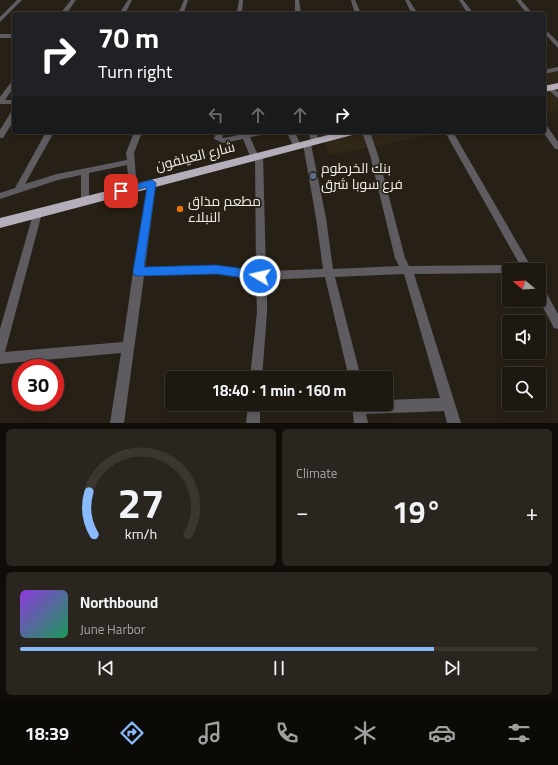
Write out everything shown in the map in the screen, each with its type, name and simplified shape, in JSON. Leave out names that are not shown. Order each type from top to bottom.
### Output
[{"type":"highway","name":"شارع العيلفون","points":[[0,223],[308,141],[342,134]]},
{"type":"street","points":[[0,20],[20,0]]},
{"type":"street","points":[[65,12],[74,0]]},
{"type":"street","points":[[123,12],[130,0]]},
{"type":"street","points":[[182,12],[186,0]]},
{"type":"street","points":[[239,12],[241,0]]},
{"type":"street","points":[[297,0],[298,12]]},
{"type":"street","points":[[353,0],[357,12]]},
{"type":"street","points":[[408,0],[414,12]]},
{"type":"street","points":[[461,0],[470,12]]},
{"type":"street","points":[[518,0],[528,12]]},
{"type":"street","points":[[546,34],[558,46]]},
{"type":"street","points":[[0,36],[12,36]]},
{"type":"street","points":[[546,72],[558,69]]},
{"type":"street","points":[[0,102],[12,85]]},
{"type":"street","points":[[550,88],[558,96]]},
{"type":"street","points":[[0,102],[12,102]]},
{"type":"street","points":[[0,136],[12,117]]},
{"type":"street","points":[[546,131],[558,147]]},
{"type":"street","points":[[18,190],[49,134]]},
{"type":"street","points":[[133,188],[130,153],[137,134]]},
{"type":"street","points":[[219,134],[218,139],[221,141],[255,134]]},
{"type":"street","points":[[296,134],[308,141],[329,274],[352,371]]},
{"type":"street","points":[[367,134],[374,155],[400,258],[410,276],[454,423]]},
{"type":"street","points":[[450,134],[525,263]]},
{"type":"street","points":[[246,136],[256,156],[262,312],[257,371]]},
{"type":"street","points":[[0,196],[57,177],[130,162]]},
{"type":"street","points":[[85,171],[85,201]]},
{"type":"street","points":[[118,423],[138,272],[152,183]]},
{"type":"street","points":[[0,350],[36,213]]},
{"type":"street","points":[[138,272],[216,269],[260,276],[407,270],[502,269]]},
{"type":"street","points":[[546,303],[558,324]]},
{"type":"street","points":[[0,358],[128,347]]},
{"type":"street","points":[[393,405],[448,404]]},
{"type":"street","points":[[253,423],[254,411]]},
{"type":"street","points":[[359,411],[361,423]]},
{"type":"shaded area","points":[[558,68],[558,111],[546,113],[546,71]]},
{"type":"shaded area","points":[[322,134],[437,134],[330,155]]},
{"type":"place","name":"بنك الخرطوم فرع سوبا شرق","points":[[313,176]]},
{"type":"place","name":"مطعم مذاق النبلاء","points":[[180,209]]},
{"type":"route","points":[[121,191],[152,183],[138,272],[216,269],[260,276]]}]
